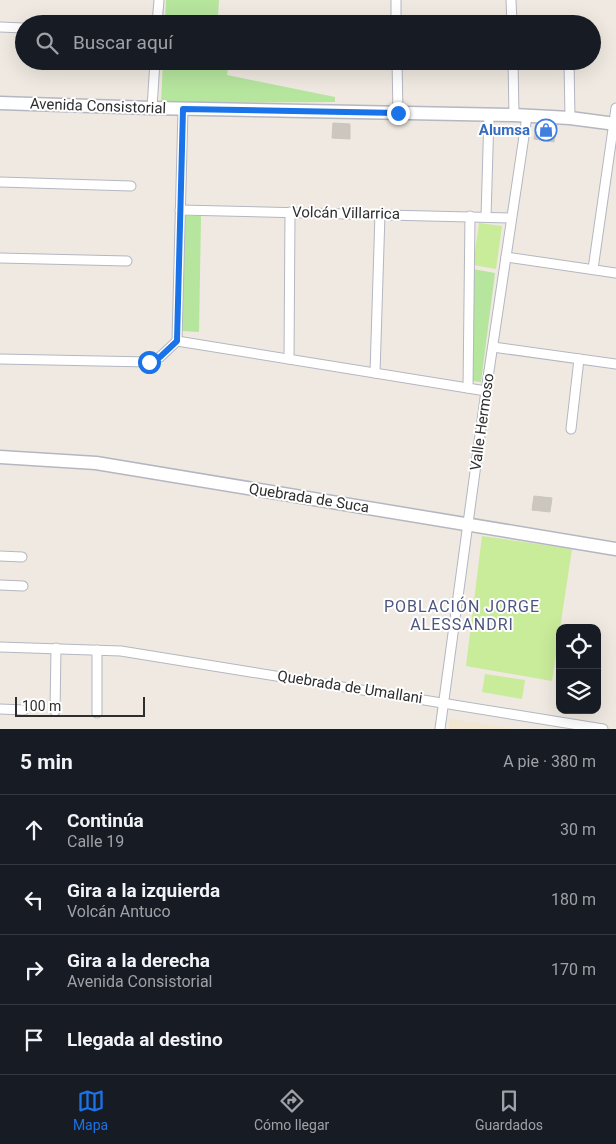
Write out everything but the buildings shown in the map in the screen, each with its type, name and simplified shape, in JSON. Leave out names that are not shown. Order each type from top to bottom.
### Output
[{"type":"street","points":[[157,15],[158,0]]},
{"type":"street","points":[[396,0],[396,15]]},
{"type":"street","points":[[511,0],[512,15]]},
{"type":"street","points":[[0,27],[15,28]]},
{"type":"street","points":[[152,108],[154,70]]},
{"type":"street","points":[[397,70],[398,113]]},
{"type":"street","points":[[512,70],[514,115]]},
{"type":"street","points":[[569,70],[570,118]]},
{"type":"street","name":"Avenida Consistorial","points":[[0,103],[183,109],[489,114],[570,118],[615,124]]},
{"type":"street","points":[[593,269],[616,108]]},
{"type":"street","points":[[0,359],[149,362],[160,357],[177,341],[183,109]]},
{"type":"street","points":[[486,217],[489,114]]},
{"type":"street","name":"Valle Hermoso","points":[[440,729],[486,391],[527,116]]},
{"type":"street","points":[[0,182],[131,186]]},
{"type":"street","name":"Volcán Villarrica","points":[[180,210],[511,218]]},
{"type":"street","points":[[289,359],[290,212]]},
{"type":"street","points":[[375,373],[380,214]]},
{"type":"street","name":"Valle Hermoso","points":[[468,388],[470,216]]},
{"type":"street","points":[[506,257],[616,273]]},
{"type":"street","points":[[0,258],[127,261]]},
{"type":"street","points":[[177,341],[486,391]]},
{"type":"street","points":[[493,347],[616,364]]},
{"type":"street","points":[[571,429],[579,359]]},
{"type":"street","name":"Quebrada de Suca","points":[[0,457],[96,463],[616,549]]},
{"type":"street","points":[[0,556],[22,557]]},
{"type":"street","points":[[0,585],[23,586]]},
{"type":"street","name":"Quebrada de Umallani","points":[[0,647],[121,650],[603,729]]},
{"type":"street","points":[[55,711],[56,648]]},
{"type":"street","points":[[97,650],[97,712]]},
{"type":"street","points":[[0,709],[24,710]]},
{"type":"shaded area","points":[[450,719],[517,729],[448,729]]},
{"type":"green space","points":[[166,0],[219,0],[218,15],[165,15]]},
{"type":"green space","points":[[163,70],[228,70],[227,75],[335,97],[335,102],[161,103]]},
{"type":"green space","points":[[184,216],[201,216],[199,332],[181,331]]},
{"type":"green space","points":[[479,223],[502,226],[496,269],[473,265]]},
{"type":"green space","points":[[473,269],[495,273],[481,382],[472,381]]},
{"type":"green space","points":[[482,536],[572,549],[561,624],[556,624],[556,655],[552,681],[466,666]]},
{"type":"green space","points":[[485,674],[525,680],[522,699],[482,692]]},
{"type":"place","name":"Alumsa","points":[[546,130]]},
{"type":"district","name":"POBLACIÓN JORGE ALESSANDRI","points":[[462,615]]},
{"type":"route","points":[[149,362],[160,357],[177,341],[183,109],[398,113]]}]
